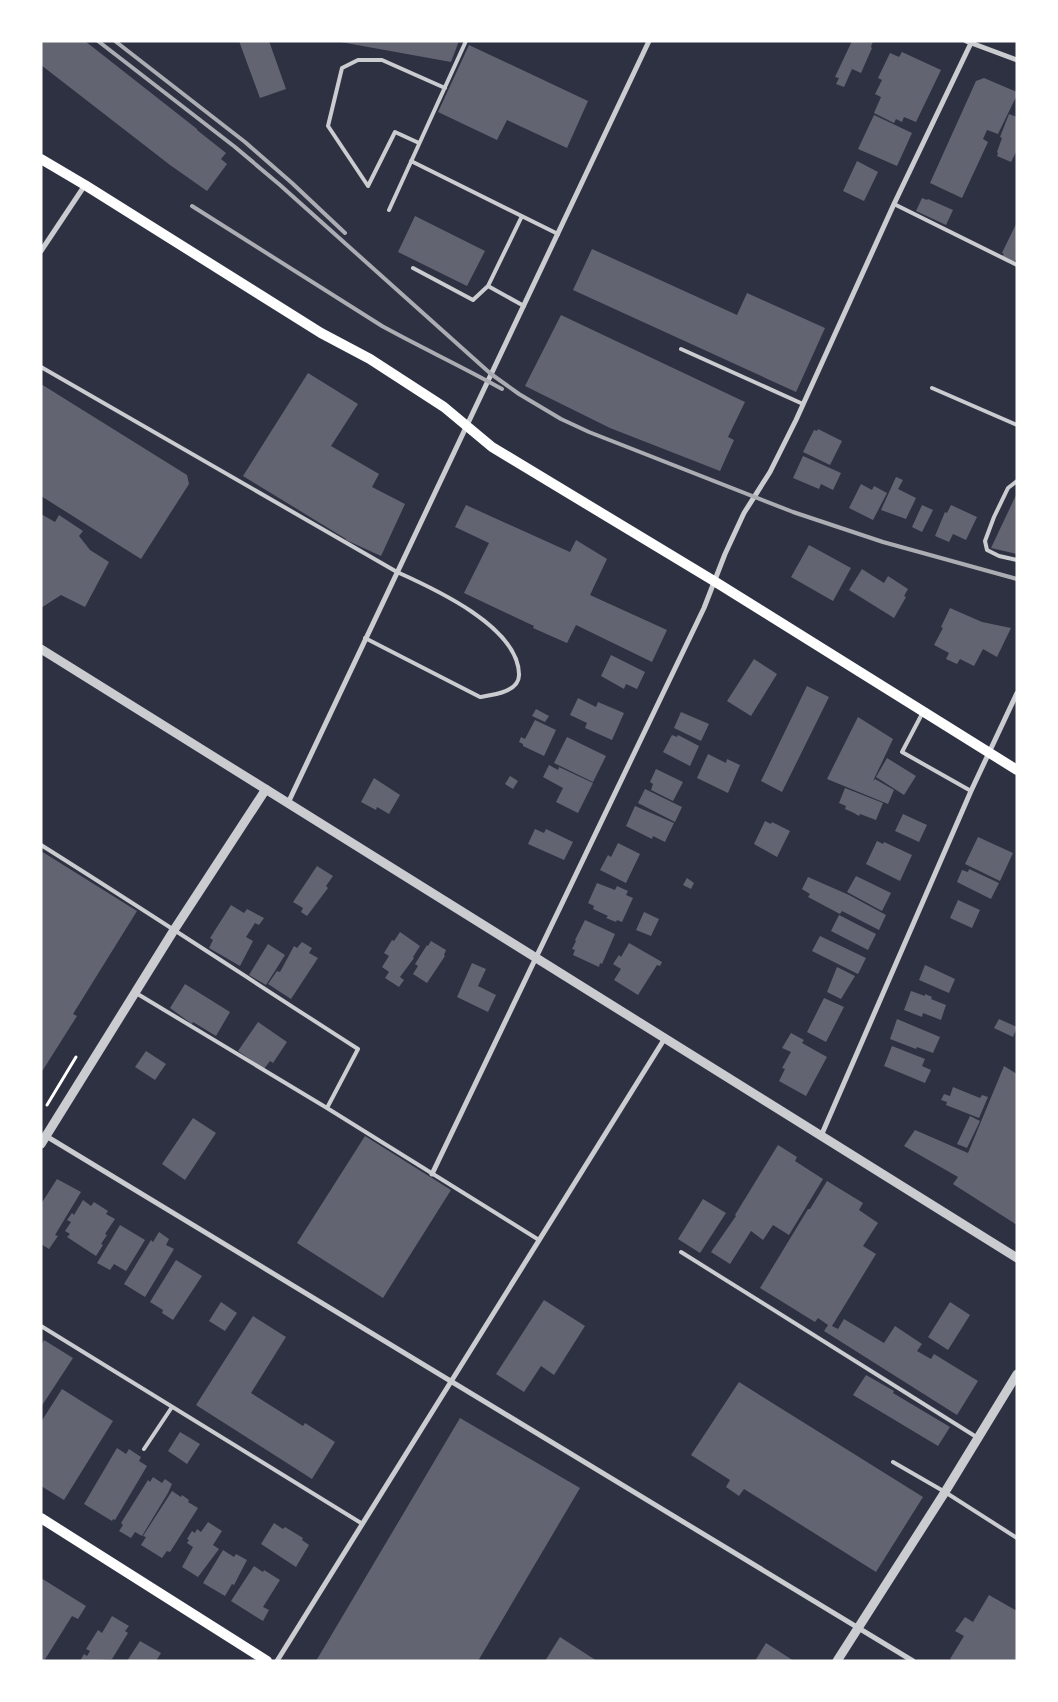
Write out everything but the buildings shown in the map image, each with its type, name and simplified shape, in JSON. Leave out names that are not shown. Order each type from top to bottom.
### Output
[{"type":"main road","points":[[41,159],[321,333],[370,359],[444,407],[492,447],[714,581],[1017,770]]},
{"type":"main road","points":[[41,1518],[267,1661]]},
{"type":"street","points":[[288,803],[649,41]]},
{"type":"street","points":[[432,1174],[700,617],[725,554],[744,513],[770,472],[803,404],[968,42],[1017,60]]},
{"type":"street","points":[[41,251],[85,185]]},
{"type":"street","points":[[41,649],[1017,1258]]},
{"type":"street","points":[[821,1136],[971,791],[1014,704],[1017,693]]},
{"type":"street","points":[[266,789],[174,930],[44,1140],[913,1661]]},
{"type":"street","points":[[277,1661],[361,1523],[665,1038]]},
{"type":"street","points":[[837,1661],[945,1492],[1017,1374]]},
{"type":"lane","points":[[388,210],[466,41]]},
{"type":"lane","points":[[419,143],[395,132],[368,186],[328,126],[342,68],[358,60],[382,60],[445,88]]},
{"type":"lane","points":[[411,161],[558,234]]},
{"type":"lane","points":[[894,204],[1017,265]]},
{"type":"lane","points":[[414,268],[473,300],[488,286],[522,216]]},
{"type":"lane","points":[[488,286],[524,306]]},
{"type":"lane","points":[[680,349],[803,404]]},
{"type":"lane","points":[[41,367],[397,572],[431,587],[483,619],[509,644],[519,664],[520,678],[515,685],[505,692],[480,697],[365,638]]},
{"type":"lane","points":[[932,388],[1017,425]]},
{"type":"lane","points":[[1017,481],[1008,488],[986,540],[987,550],[999,556],[1017,560]]},
{"type":"lane","points":[[923,712],[902,752],[971,791]]},
{"type":"lane","points":[[41,845],[139,906],[358,1049],[327,1108]]},
{"type":"lane","points":[[136,993],[327,1108],[539,1240]]},
{"type":"lane","points":[[681,1252],[978,1438]]},
{"type":"lane","points":[[41,1326],[361,1523]]},
{"type":"lane","points":[[144,1449],[172,1407]]},
{"type":"lane","points":[[894,1462],[1017,1538]]},
{"type":"path","points":[[44,1110],[76,1057]]},
{"type":"railway","points":[[98,41],[235,147],[280,185],[491,374],[519,394],[561,419],[589,432],[793,512],[883,542],[1017,579]]},
{"type":"railway","points":[[115,41],[245,142],[345,233]]},
{"type":"railway","points":[[192,206],[382,326],[502,389]]}]
